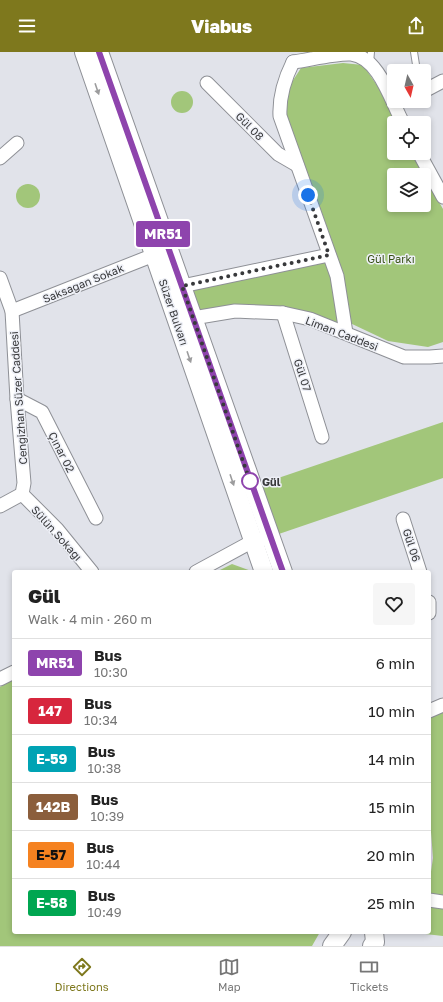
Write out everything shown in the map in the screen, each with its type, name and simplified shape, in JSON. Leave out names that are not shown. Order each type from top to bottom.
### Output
[{"type":"main road","name":"Süzer Bulvarı","points":[[84,52],[154,255],[262,539],[282,570]]},
{"type":"main road","name":"Süzer Bulvarı","points":[[99,52],[193,318],[262,539],[264,570]]},
{"type":"main road","points":[[332,946],[341,934]]},
{"type":"main road","points":[[342,934],[342,938],[346,946]]},
{"type":"main road","points":[[373,946],[375,942],[374,934]]},
{"type":"street","points":[[346,333],[337,276],[280,116],[280,105],[292,57],[350,54],[371,57],[387,85]]},
{"type":"street","points":[[431,87],[443,81]]},
{"type":"street","name":"Gül 08","points":[[207,83],[278,154],[297,165]]},
{"type":"street","points":[[0,158],[17,143]]},
{"type":"street","points":[[423,160],[443,197]]},
{"type":"street","name":"Saksağan Sokak","points":[[12,311],[154,255]]},
{"type":"street","points":[[182,286],[329,255]]},
{"type":"street","name":"Cengizhan Süzer Caddesi","points":[[0,278],[7,293],[12,311],[24,483],[22,494]]},
{"type":"street","name":"Liman Caddesi","points":[[193,318],[235,311],[283,313],[310,319],[404,356],[443,356]]},
{"type":"street","name":"Gül 07","points":[[283,313],[322,437]]},
{"type":"street","name":"Çınar 02","points":[[17,399],[42,412],[96,518]]},
{"type":"street","points":[[0,506],[22,494]]},
{"type":"street","name":"Sülün Sokağı","points":[[22,494],[57,529],[90,570]]},
{"type":"street","name":"Gül 06","points":[[403,518],[419,570]]},
{"type":"street","points":[[200,570],[262,539]]},
{"type":"street","points":[[0,679],[12,673]]},
{"type":"street","points":[[431,900],[443,902]]},
{"type":"lane","points":[[414,52],[415,64]]},
{"type":"shaded area","points":[[431,834],[433,859],[431,872]]},
{"type":"green space","name":"Gül Parkı","points":[[343,63],[363,65],[383,94],[387,102],[387,108],[390,108],[394,116],[387,116],[387,160],[416,160],[420,168],[387,168],[387,212],[431,212],[431,188],[443,209],[443,342],[428,347],[388,341],[350,323],[332,241],[284,108],[290,85],[301,68]]},
{"type":"green space","points":[[182,91],[190,94],[193,102],[190,110],[182,113],[174,110],[171,102],[174,94]]},
{"type":"green space","points":[[28,184],[33,185],[39,191],[39,201],[33,207],[28,208],[23,207],[17,201],[16,196],[17,191],[23,185]]},
{"type":"green space","points":[[329,255],[346,333],[283,313],[193,318],[182,286]]},
{"type":"green space","points":[[443,422],[443,478],[270,537],[252,487]]},
{"type":"green space","points":[[232,564],[248,570],[220,570]]},
{"type":"green space","points":[[12,680],[12,934],[319,934],[312,946],[0,946],[0,687]]},
{"type":"green space","points":[[443,709],[443,936],[425,934],[431,934],[431,872],[433,858],[431,832],[431,714]]},
{"type":"bus line","name":"MR51","points":[[99,52],[282,570]]},
{"type":"place","name":"Gül","points":[[250,481]]},
{"type":"route","points":[[250,481],[252,487],[182,286],[329,255],[308,195]]}]
